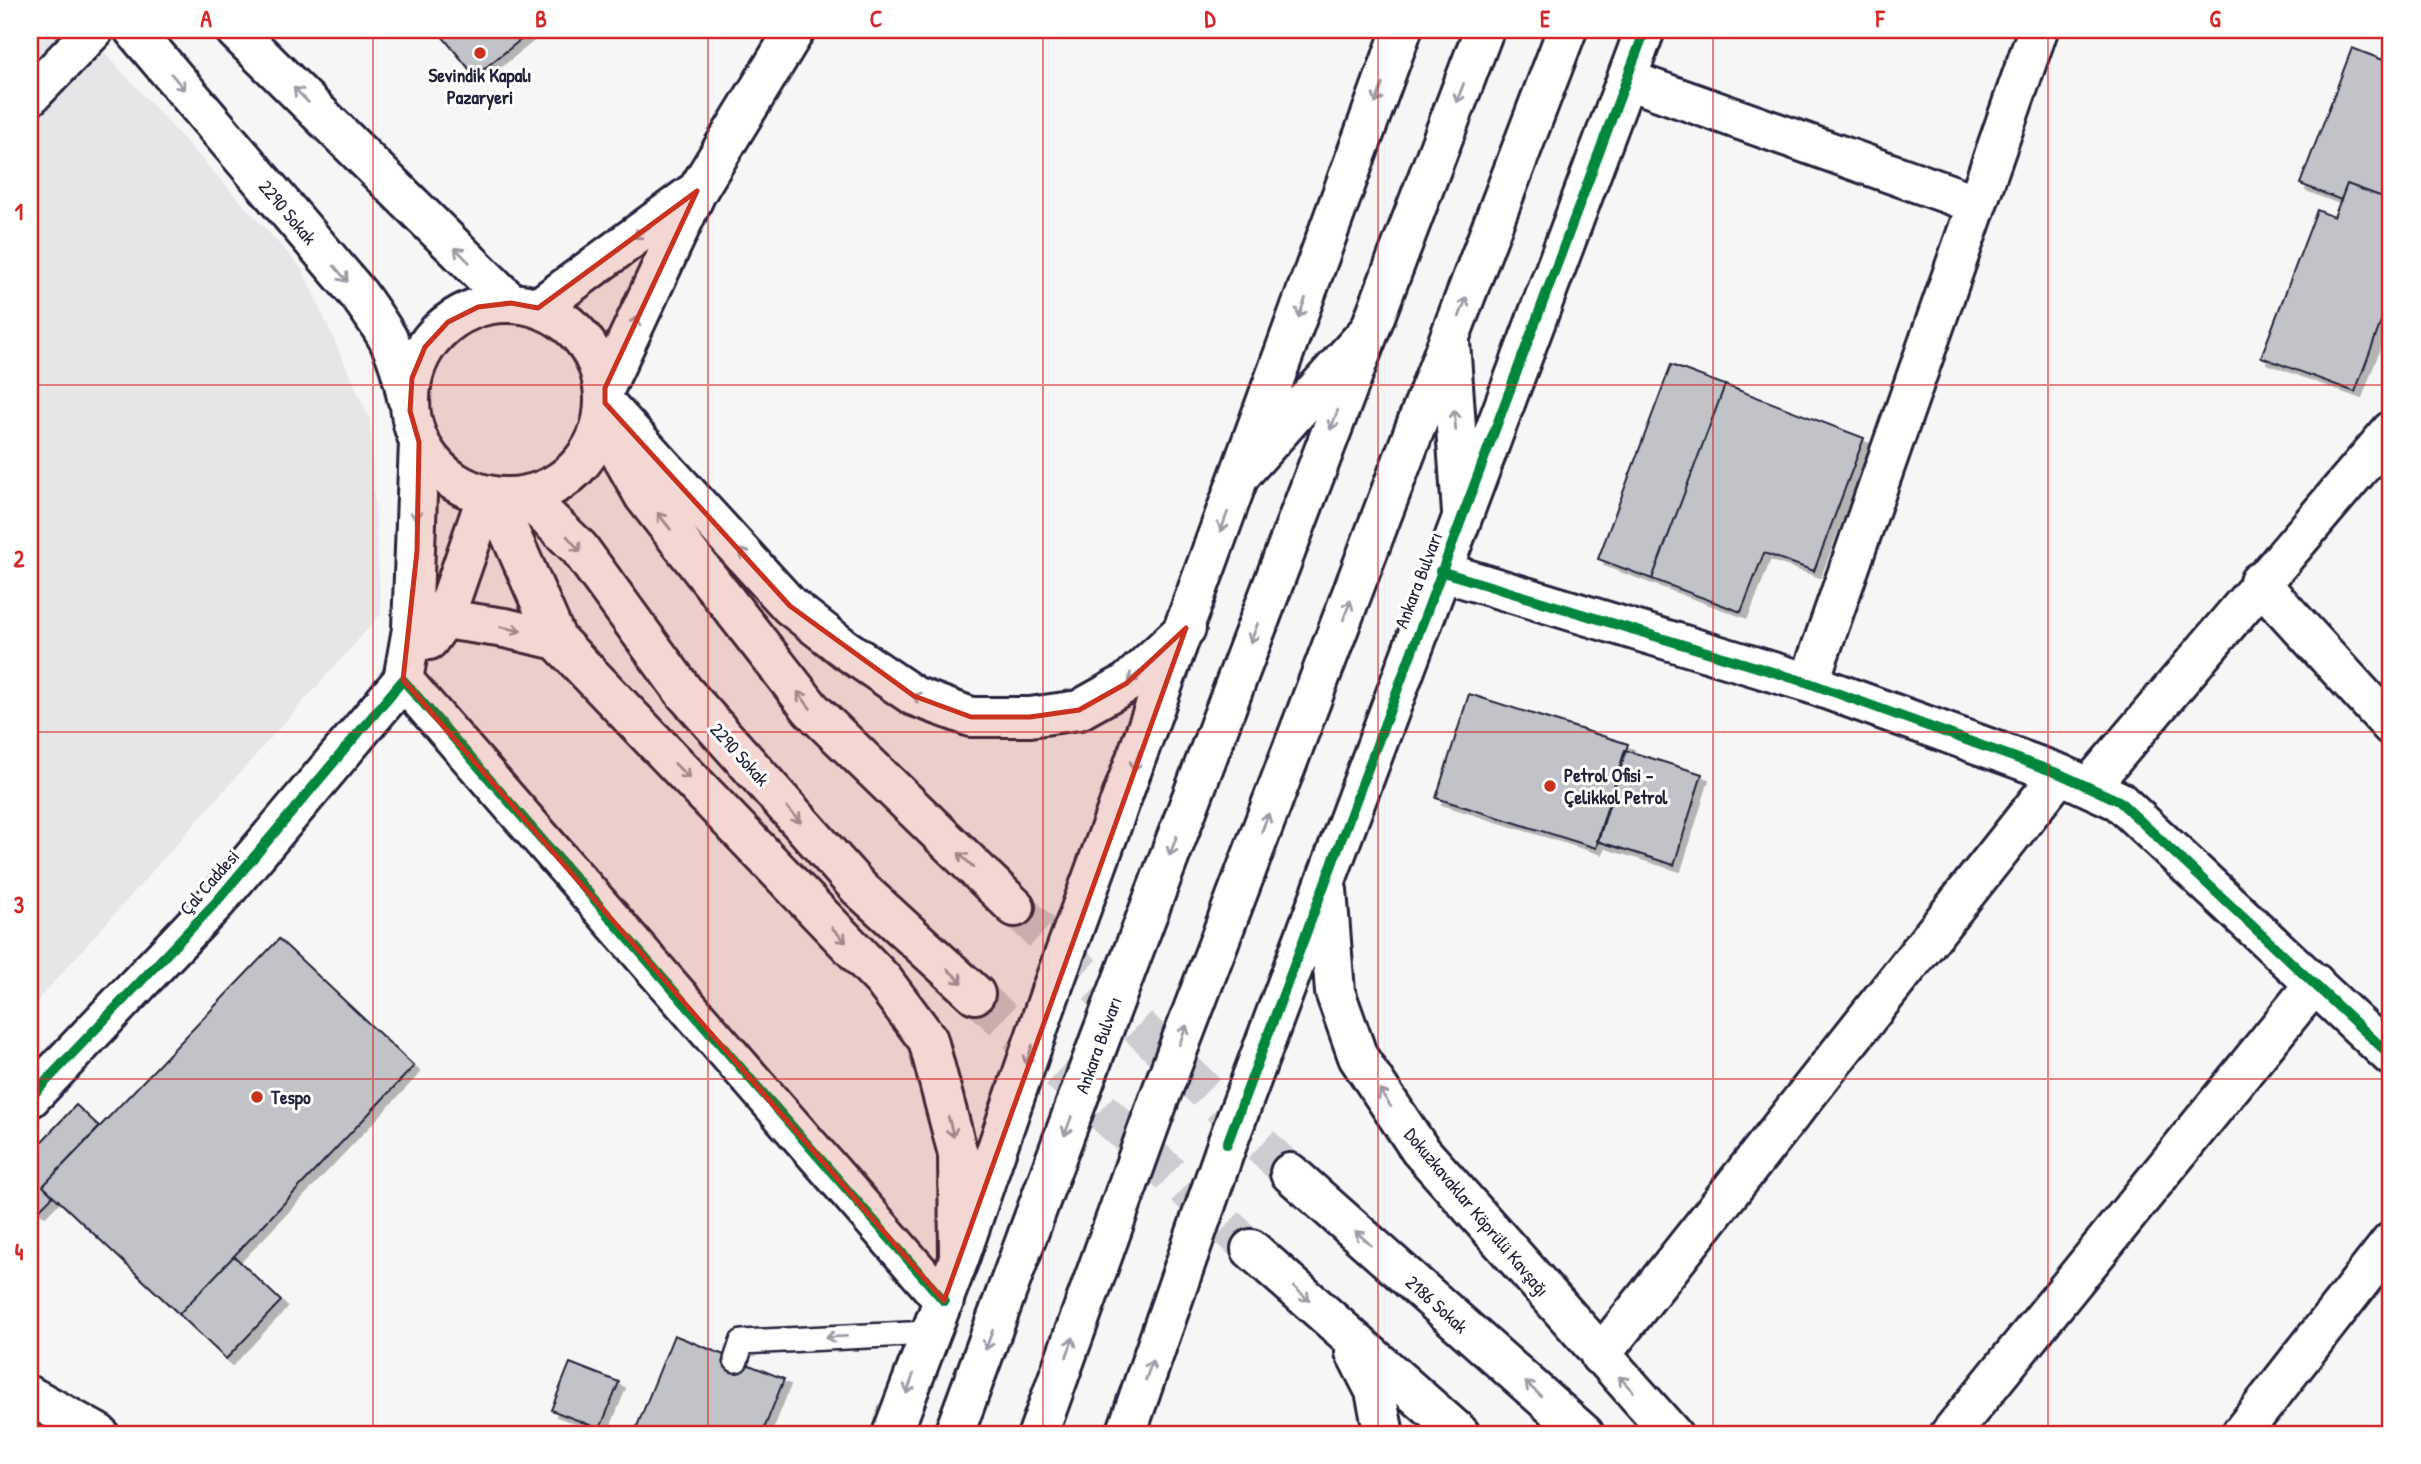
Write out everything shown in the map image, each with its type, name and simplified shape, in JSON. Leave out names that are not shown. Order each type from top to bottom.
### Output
[{"type":"main road","points":[[30,96],[94,30]]},
{"type":"main road","name":"2290 Sokak","points":[[134,30],[359,295],[388,335],[400,360],[414,427],[437,468],[464,488],[502,496],[579,548],[684,692],[859,888],[975,994]]},
{"type":"main road","points":[[235,30],[524,305]]},
{"type":"main road","points":[[795,30],[696,191],[605,400],[597,440],[579,466],[555,486],[502,496],[557,640],[883,981],[928,1040],[958,1154],[959,1259]]},
{"type":"main road","points":[[892,1434],[959,1259],[1051,991],[1186,628],[1402,30]]},
{"type":"main road","name":"Ankara Bulvarı","points":[[954,1434],[1109,1013],[1484,30]]},
{"type":"main road","points":[[1038,1434],[1159,1099],[1567,30]]},
{"type":"main road","name":"Ankara Bulvarı","points":[[1126,1434],[1227,1144],[1325,877],[1645,30]]},
{"type":"main road","points":[[1809,683],[2038,30]]},
{"type":"main road","points":[[1628,80],[1977,204]]},
{"type":"main road","points":[[524,305],[696,191]]},
{"type":"main road","points":[[937,1317],[403,680],[412,629],[412,378],[425,347],[448,322],[478,307],[524,305],[562,319],[583,337],[597,361],[621,455],[644,496],[811,709],[1015,907]]},
{"type":"main road","points":[[1242,473],[1368,332]]},
{"type":"main road","points":[[1450,342],[1462,513]]},
{"type":"main road","points":[[605,400],[790,606],[845,649],[914,696],[971,717],[1030,717],[1079,710],[1127,683],[1186,628]]},
{"type":"main road","points":[[1600,1356],[2074,781],[2259,582],[2391,431]]},
{"type":"main road","name":"Çal Caddesi","points":[[30,1098],[217,901],[403,680],[444,619],[502,496]]},
{"type":"main road","points":[[1440,571],[1809,683],[2074,781],[2119,801],[2391,1056]]},
{"type":"main road","points":[[2259,582],[2391,726]]},
{"type":"main road","points":[[444,619],[505,628],[557,640]]},
{"type":"main road","name":"Dokuzkavaklar Köprülü Kavşağı","points":[[1325,877],[1335,992],[1357,1057],[1420,1150],[1672,1434]]},
{"type":"main road","points":[[1950,1434],[2315,983]]},
{"type":"main road","name":"2186 Sokak","points":[[1290,1173],[1584,1434]]},
{"type":"main road","points":[[2241,1434],[2391,1242]]},
{"type":"main road","points":[[1251,1249],[1460,1434]]},
{"type":"main road","points":[[1346,1334],[1375,1391],[1384,1434]]},
{"type":"main road","points":[[30,1395],[99,1434]]},
{"type":"lane","points":[[736,1360],[742,1342],[937,1317]]},
{"type":"highlighted area","points":[[697,191],[605,388],[605,403],[790,606],[914,696],[971,717],[1030,717],[1079,710],[1127,683],[1186,628],[944,1301],[403,680],[417,551],[419,442],[410,411],[412,378],[425,347],[448,322],[478,307],[511,303],[538,308]]},
{"type":"shaded area","points":[[30,30],[84,30],[302,269],[370,419],[381,614],[30,1009]]},
{"type":"building","name":"Sevindik Kapalı Pazaryeri","points":[[437,30],[533,30],[475,76]]},
{"type":"building","points":[[2352,48],[2391,63],[2391,200],[2347,184],[2341,200],[2300,184]]},
{"type":"building","points":[[2347,184],[2391,200],[2391,295],[2355,392],[2261,357],[2317,210],[2334,217]]},
{"type":"building","points":[[1671,365],[1725,385],[1652,579],[1598,559]]},
{"type":"building","points":[[1725,385],[1864,438],[1814,571],[1764,553],[1741,612],[1652,579]]},
{"type":"building","points":[[1469,694],[1628,744],[1596,848],[1436,798]]},
{"type":"building","points":[[1625,750],[1702,774],[1674,865],[1597,841]]},
{"type":"building","name":"Tespo","points":[[279,939],[414,1066],[179,1314],[43,1186]]},
{"type":"building","points":[[76,1105],[100,1127],[43,1186],[53,1196],[39,1210],[30,1202],[30,1154]]},
{"type":"building","points":[[234,1256],[281,1301],[226,1359],[179,1314]]},
{"type":"building","points":[[674,1335],[784,1379],[762,1434],[634,1434]]},
{"type":"building","points":[[570,1363],[619,1382],[600,1429],[551,1410]]},
{"type":"tunnel","points":[[1015,907],[1290,1173]]},
{"type":"tunnel","points":[[975,994],[1251,1249]]},
{"type":"cycle path","points":[[1227,1144],[1645,30]]},
{"type":"cycle path","points":[[1440,571],[1809,683],[2060,774],[2119,801],[2391,1056]]},
{"type":"cycle path","points":[[30,1098],[217,901],[403,680],[944,1301]]},
{"type":"place","name":"Sevindik Kapalı Pazaryeri","points":[[480,53]]},
{"type":"place","name":"Petrol Ofisi - Çelikkol Petrol","points":[[1550,786]]},
{"type":"place","name":"Tespo","points":[[257,1097]]}]
